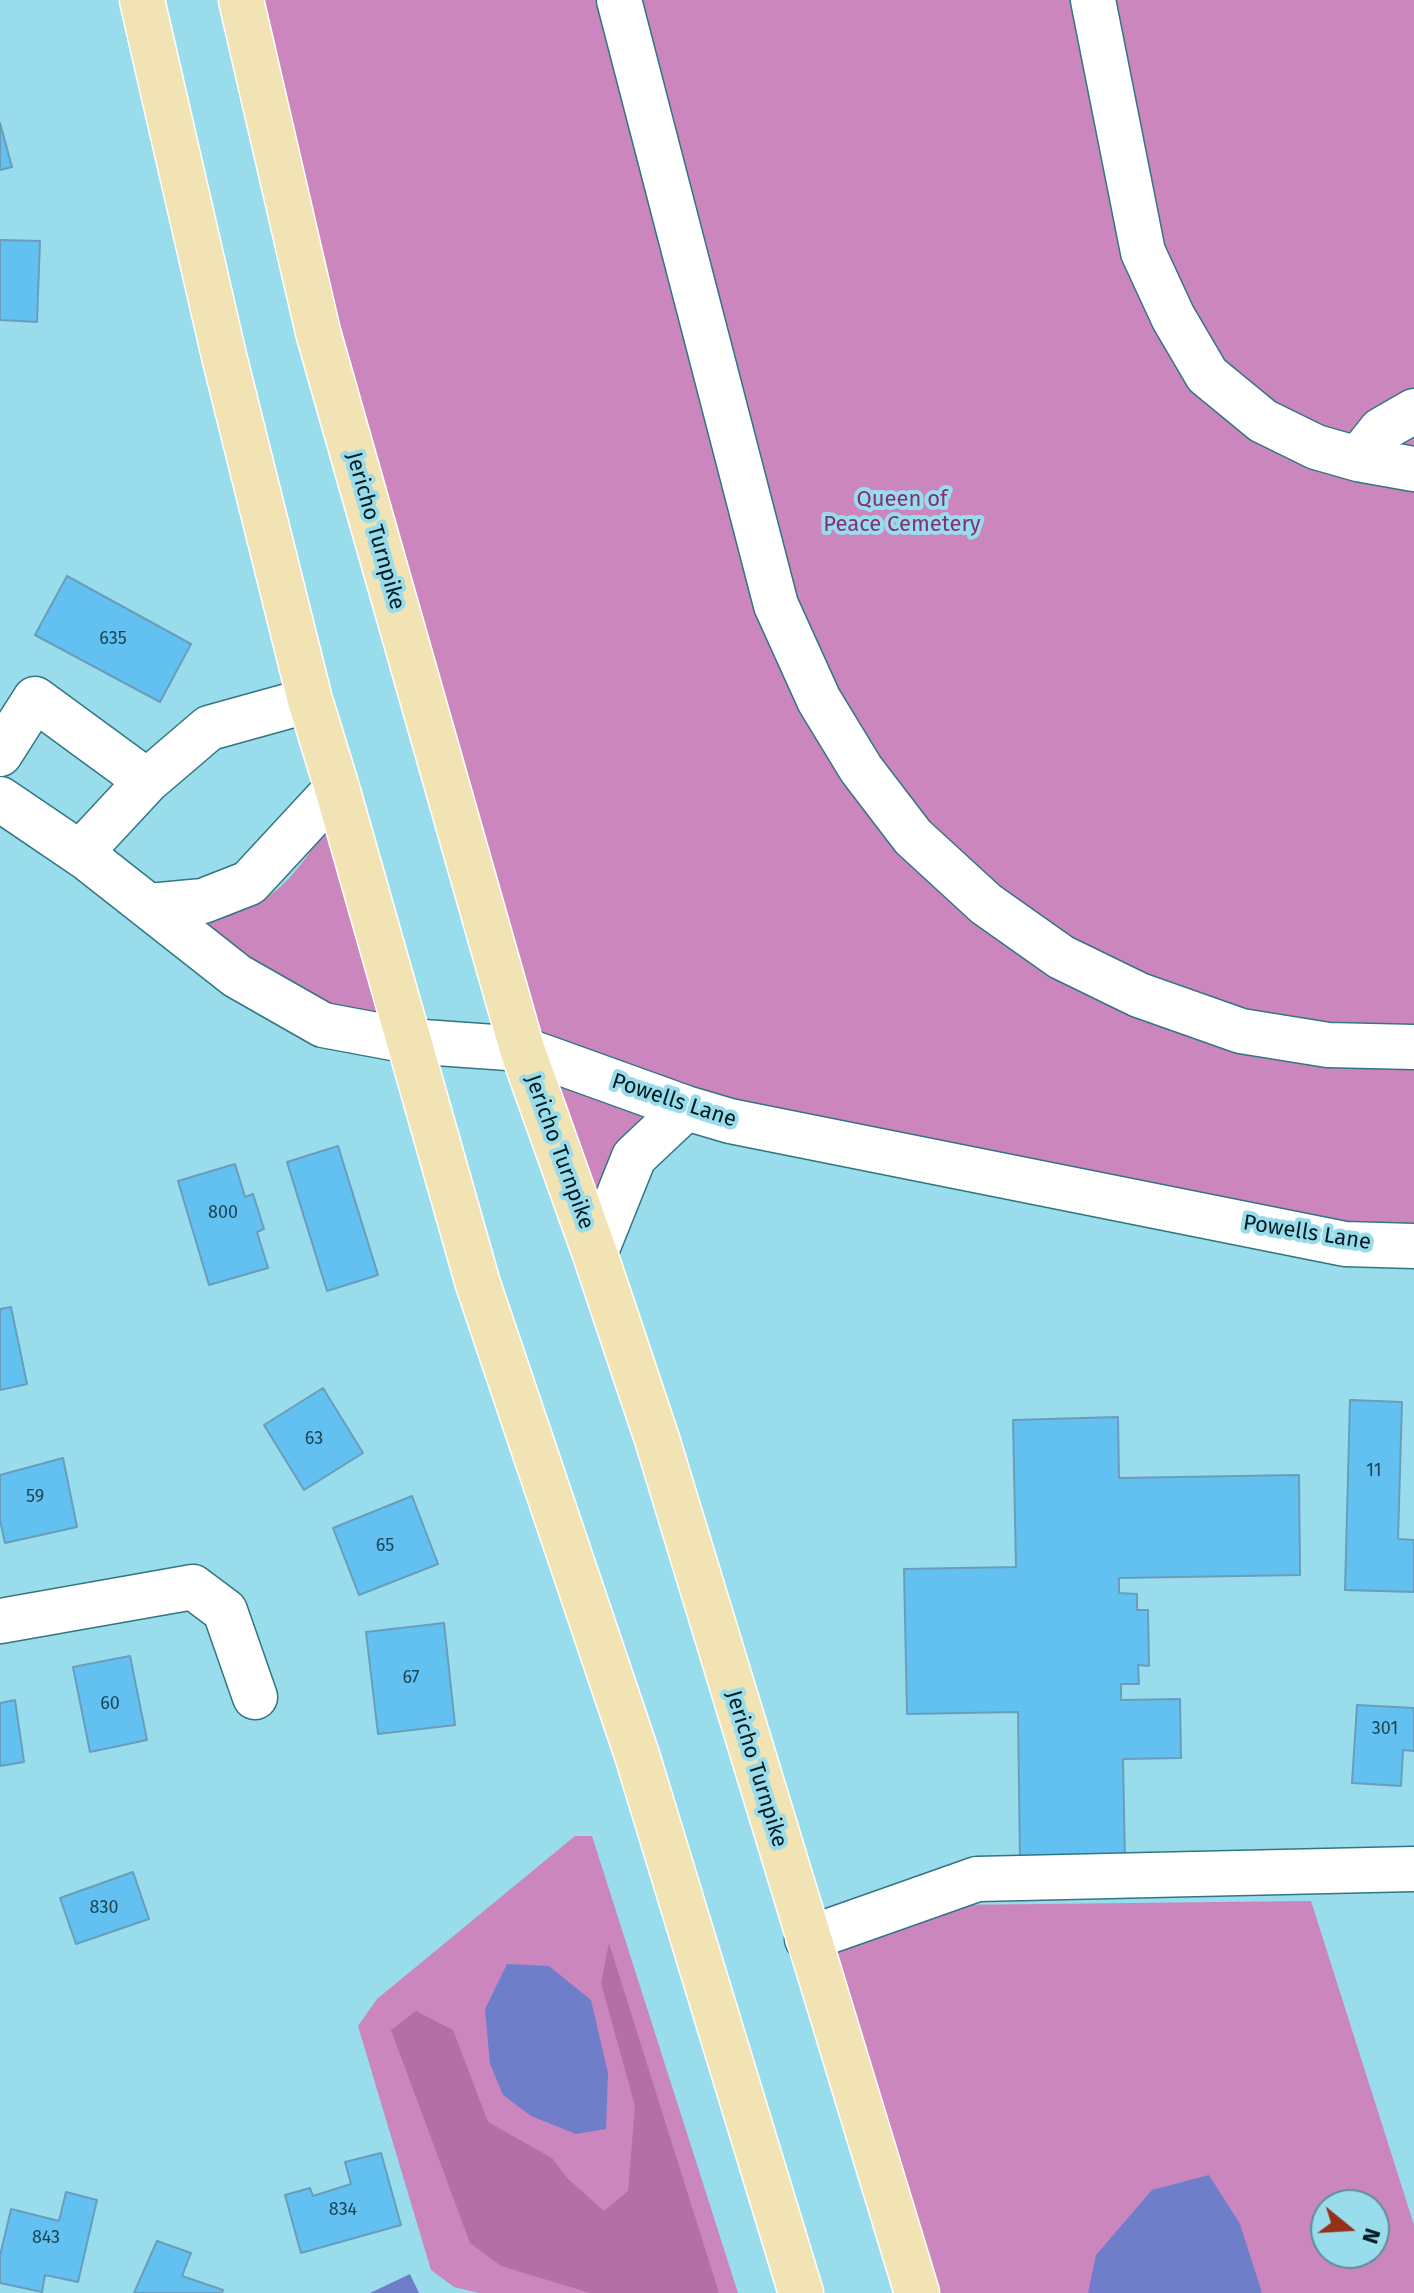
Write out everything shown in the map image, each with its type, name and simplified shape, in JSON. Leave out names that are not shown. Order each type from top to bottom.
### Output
[{"type":"main road","points":[[142,0],[224,356],[310,700],[478,1284],[637,1755],[801,2293]]},
{"type":"main road","name":"Jericho Turnpike","points":[[241,0],[318,332],[522,1049],[657,1439],[917,2293]]},
{"type":"street","points":[[619,0],[776,605],[819,700],[861,769],[913,837],[986,904],[1061,957],[1139,995],[1241,1031],[1328,1045],[1414,1047]]},
{"type":"street","points":[[1093,0],[1143,252],[1180,329],[1207,375],[1263,421],[1316,447],[1358,459],[1414,469]]},
{"type":"street","points":[[1358,459],[1381,430],[1414,411]]},
{"type":"street","points":[[0,754],[35,699],[147,781]]},
{"type":"street","points":[[80,853],[147,781],[209,728],[310,700]]},
{"type":"street","points":[[149,906],[203,901],[249,883],[337,788]]},
{"type":"street","name":"Powells Lane","points":[[0,799],[80,853],[237,976],[323,1025],[409,1041],[522,1049],[730,1121],[1345,1244],[1414,1246]]},
{"type":"street","points":[[595,1254],[634,1157],[686,1108]]},
{"type":"street","points":[[0,1621],[193,1587],[225,1611],[255,1697]]},
{"type":"street","points":[[807,1939],[977,1879],[1414,1869]]},
{"type":"green space","name":"Queen of Peace Cemetery","points":[[241,0],[1414,0],[1414,1246],[730,1121],[522,1049]]},
{"type":"green space","points":[[328,825],[385,1024],[324,1010],[185,917],[235,912],[265,899],[289,878]]},
{"type":"green space","points":[[536,1062],[671,1113],[596,1238]]},
{"type":"green space","points":[[575,1836],[592,1836],[738,2293],[479,2293],[454,2287],[431,2270],[358,2026],[377,1999]]},
{"type":"green space","points":[[1311,1901],[1414,2225],[1414,2293],[917,2293],[814,1962],[951,1905]]},
{"type":"shaded area","points":[[609,1943],[719,2293],[590,2293],[501,2266],[470,2243],[391,2030],[416,2011],[453,2030],[488,2122],[552,2158],[567,2178],[604,2211],[628,2191],[635,2106],[601,1983]]},
{"type":"water","points":[[507,1964],[549,1966],[591,2000],[608,2073],[606,2129],[576,2134],[531,2116],[503,2095],[490,2064],[485,2009]]},
{"type":"water","points":[[1209,2175],[1240,2224],[1262,2293],[1088,2293],[1096,2255],[1152,2190]]},
{"type":"water","points":[[410,2274],[419,2293],[370,2293]]},
{"type":"building","points":[[0,123],[12,167],[0,170]]},
{"type":"building","points":[[0,240],[40,241],[37,322],[0,320]]},
{"type":"building","points":[[67,576],[191,644],[160,702],[35,635]]},
{"type":"building","points":[[338,1146],[378,1275],[327,1291],[287,1162]]},
{"type":"building","points":[[235,1164],[245,1197],[253,1194],[264,1229],[257,1232],[268,1268],[209,1285],[178,1181]]},
{"type":"building","points":[[11,1307],[27,1384],[0,1390],[0,1309]]},
{"type":"building","points":[[323,1388],[363,1453],[304,1490],[264,1425]]},
{"type":"building","points":[[1350,1400],[1402,1402],[1398,1539],[1414,1540],[1414,1592],[1345,1590]]},
{"type":"building","points":[[1118,1417],[1119,1478],[1299,1475],[1300,1575],[1119,1578],[1119,1593],[1137,1594],[1137,1610],[1148,1610],[1149,1666],[1138,1665],[1139,1684],[1121,1684],[1121,1700],[1180,1699],[1181,1758],[1123,1759],[1125,1861],[1020,1863],[1018,1712],[907,1714],[904,1569],[1016,1567],[1013,1420]]},
{"type":"building","points":[[63,1458],[77,1527],[5,1543],[0,1520],[0,1475]]},
{"type":"building","points":[[412,1496],[438,1564],[359,1595],[333,1528]]},
{"type":"building","points":[[444,1623],[455,1725],[378,1734],[366,1632]]},
{"type":"building","points":[[130,1656],[147,1740],[90,1752],[73,1667]]},
{"type":"building","points":[[15,1700],[24,1762],[0,1766],[0,1703]]},
{"type":"building","points":[[1357,1705],[1414,1708],[1414,1751],[1403,1750],[1401,1786],[1352,1783]]},
{"type":"building","points":[[133,1872],[149,1919],[76,1944],[60,1898]]},
{"type":"building","points":[[381,2153],[401,2225],[301,2253],[285,2195],[310,2188],[313,2196],[351,2184],[345,2162]]},
{"type":"building","points":[[66,2192],[97,2200],[78,2282],[45,2275],[42,2292],[0,2283],[0,2256],[11,2209],[59,2221]]},
{"type":"building","points":[[157,2241],[191,2253],[182,2276],[223,2290],[222,2293],[134,2293]]}]
